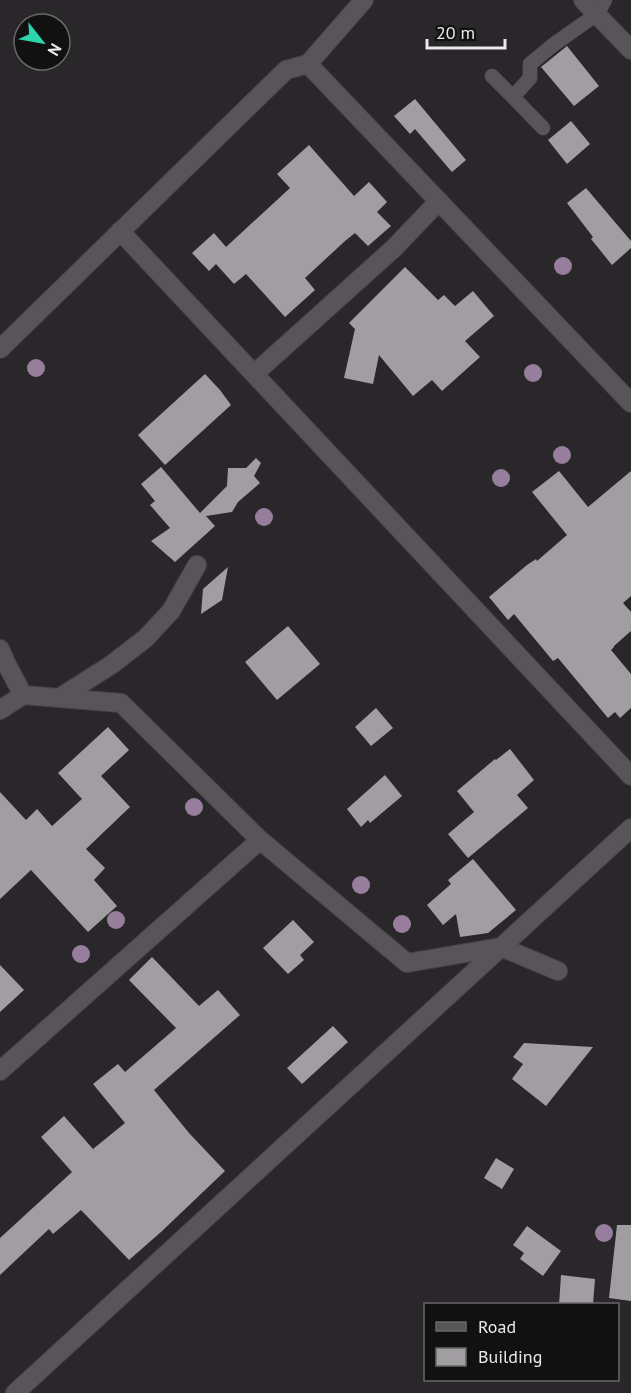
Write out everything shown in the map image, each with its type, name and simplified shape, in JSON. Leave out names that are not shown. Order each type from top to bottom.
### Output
[{"type":"street","points":[[0,349],[286,70],[308,64],[364,0]]},
{"type":"street","points":[[583,0],[601,7],[630,48]]},
{"type":"street","points":[[308,64],[631,403]]},
{"type":"street","points":[[254,374],[394,248],[439,201]]},
{"type":"street","points":[[120,231],[631,776]]},
{"type":"street","points":[[58,698],[111,665],[146,638],[171,611],[197,565]]},
{"type":"street","points":[[0,649],[23,695]]},
{"type":"street","points":[[0,710],[23,695],[121,704],[260,840],[407,963],[501,947],[558,970]]},
{"type":"street","points":[[15,1393],[631,828]]},
{"type":"street","points":[[0,1071],[260,840]]},
{"type":"lane","points":[[513,97],[530,78],[530,64],[601,7]]},
{"type":"lane","points":[[492,76],[543,128]]},
{"type":"building","points":[[567,46],[599,86],[574,106],[541,67]]},
{"type":"building","points":[[415,99],[466,160],[452,172],[415,129],[410,134],[394,116]]},
{"type":"building","points":[[571,121],[590,144],[567,164],[548,140]]},
{"type":"building","points":[[309,145],[354,196],[369,182],[387,202],[377,212],[391,226],[368,246],[355,233],[345,241],[305,278],[315,290],[285,317],[246,274],[234,284],[216,264],[209,271],[192,253],[214,233],[226,247],[290,188],[277,174]]},
{"type":"building","points":[[586,188],[631,241],[631,248],[612,265],[567,203]]},
{"type":"building","points":[[405,267],[438,300],[444,295],[455,306],[473,291],[494,316],[465,341],[480,357],[442,391],[432,380],[413,396],[379,355],[373,384],[344,378],[355,329],[349,323]]},
{"type":"building","points":[[205,374],[231,405],[165,465],[138,435]]},
{"type":"building","points":[[256,458],[261,463],[254,476],[260,483],[238,502],[232,512],[206,516],[215,526],[175,562],[151,541],[170,528],[150,505],[155,501],[141,484],[161,467],[200,513],[227,486],[228,468],[246,468]]},
{"type":"building","points":[[559,471],[588,507],[631,471],[631,596],[623,603],[631,612],[631,631],[611,650],[631,674],[631,708],[620,718],[615,712],[608,718],[558,658],[553,661],[514,614],[508,620],[489,597],[567,535],[532,492]]},
{"type":"building","points":[[228,567],[222,600],[201,614],[203,589]]},
{"type":"building","points":[[288,626],[320,664],[277,700],[245,662]]},
{"type":"building","points":[[376,708],[393,728],[371,746],[355,727]]},
{"type":"building","points":[[108,727],[129,750],[101,776],[130,807],[86,849],[105,868],[94,880],[117,906],[88,932],[31,870],[0,899],[0,792],[26,820],[37,809],[52,826],[82,799],[58,773]]},
{"type":"building","points":[[510,749],[534,780],[517,795],[528,808],[468,858],[448,834],[474,812],[457,791]]},
{"type":"building","points":[[385,775],[402,796],[370,823],[368,820],[361,827],[347,809]]},
{"type":"building","points":[[473,859],[516,910],[488,933],[460,937],[456,914],[443,925],[427,905],[451,884],[448,880]]},
{"type":"building","points":[[293,920],[314,942],[300,955],[304,960],[288,974],[263,948]]},
{"type":"building","points":[[152,957],[199,1006],[218,990],[240,1015],[154,1090],[189,1133],[225,1171],[129,1260],[81,1210],[53,1234],[49,1229],[0,1275],[0,1238],[72,1172],[41,1137],[64,1116],[93,1149],[125,1123],[93,1084],[118,1064],[125,1072],[176,1028],[129,980]]},
{"type":"building","points":[[0,965],[24,990],[0,1012]]},
{"type":"building","points":[[333,1026],[348,1042],[302,1084],[287,1068]]},
{"type":"building","points":[[524,1043],[593,1047],[546,1106],[512,1079],[523,1064],[513,1057]]},
{"type":"building","points":[[496,1158],[514,1169],[502,1189],[484,1178]]},
{"type":"building","points":[[617,1225],[631,1225],[631,1301],[609,1298]]},
{"type":"building","points":[[527,1226],[561,1251],[543,1276],[520,1259],[524,1253],[513,1245]]},
{"type":"building","points":[[561,1275],[595,1279],[593,1303],[559,1303]]}]
